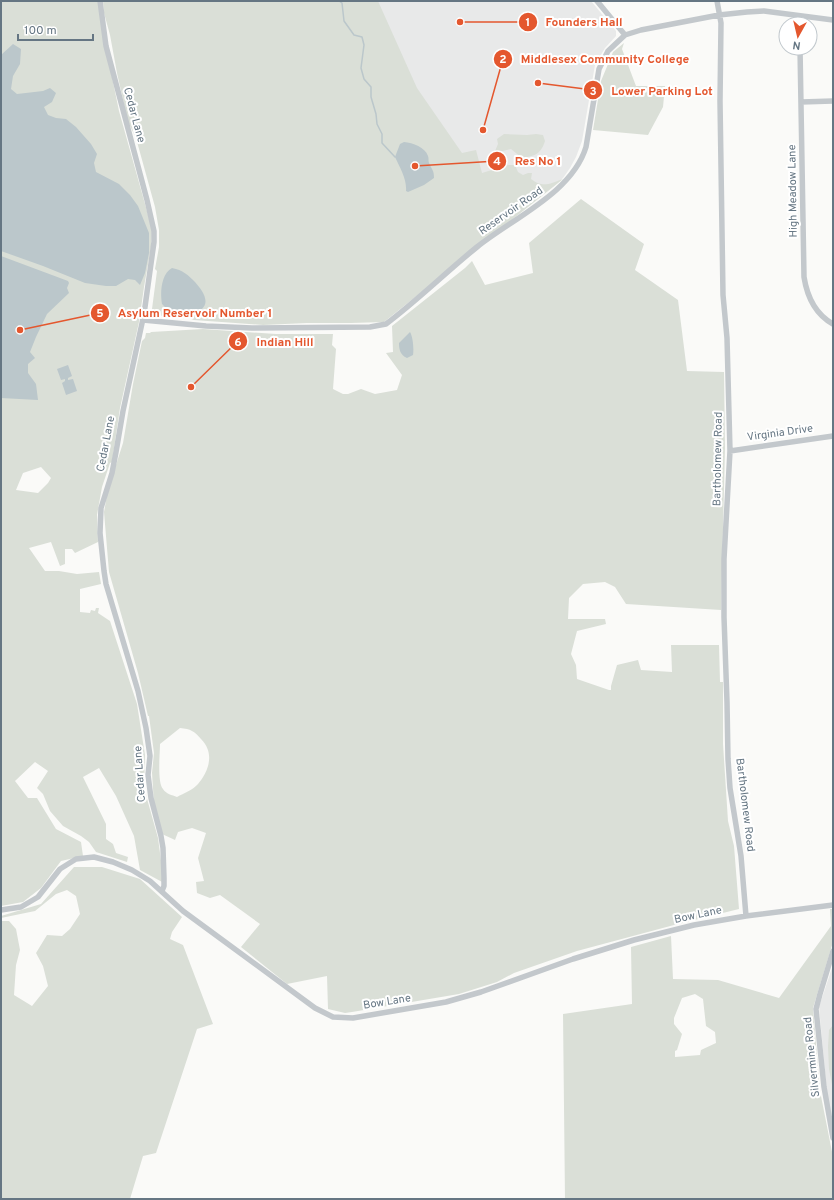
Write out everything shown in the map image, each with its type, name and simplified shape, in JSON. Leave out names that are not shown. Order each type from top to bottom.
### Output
[{"type":"street","name":"Cedar Lane","points":[[100,1],[104,34],[110,61],[154,231],[152,258],[142,320],[112,473],[101,508],[100,533],[106,584],[138,691],[146,728],[150,756],[148,775],[151,798],[163,848],[164,886],[162,891]]},
{"type":"street","points":[[597,1],[625,34],[719,15],[747,12],[764,12],[799,16]]},
{"type":"street","name":"Bartholomew Road","points":[[717,1],[721,23],[720,101],[723,279],[727,338],[730,451],[724,559],[728,759],[730,788],[742,856],[746,916]]},
{"type":"street","points":[[818,18],[833,20]]},
{"type":"street","name":"Reservoir Road","points":[[142,320],[206,326],[252,328],[370,327],[386,324],[478,246],[548,196],[570,177],[581,159],[586,147],[599,68],[608,51],[625,34]]},
{"type":"street","name":"High Meadow Lane","points":[[800,56],[804,277],[806,290],[811,302],[820,314],[833,324]]},
{"type":"street","points":[[801,102],[833,101]]},
{"type":"street","name":"Virginia Drive","points":[[730,451],[833,436]]},
{"type":"street","name":"Bow Lane","points":[[1,910],[21,907],[38,897],[60,869],[76,859],[94,857],[113,862],[132,870],[150,881],[190,916],[315,1008],[333,1017],[352,1018],[446,1002],[481,992],[573,959],[634,940],[694,925],[746,916],[833,905]]},
{"type":"street","name":"Silvermine Road","points":[[833,952],[816,1009],[824,1087],[833,1138]]},
{"type":"shaded area","points":[[1,1],[99,1],[107,53],[119,111],[152,229],[151,247],[139,322],[120,408],[112,462],[110,463],[102,487],[97,515],[98,542],[75,553],[72,549],[65,549],[65,564],[60,566],[51,542],[29,548],[45,571],[59,571],[77,574],[99,572],[101,584],[80,589],[80,612],[90,613],[91,610],[95,611],[96,608],[99,608],[98,613],[110,621],[137,704],[145,755],[144,788],[158,838],[164,883],[140,870],[134,836],[116,796],[99,768],[83,777],[106,824],[106,839],[113,844],[116,853],[128,857],[127,862],[96,852],[89,842],[63,826],[50,811],[43,794],[37,788],[48,771],[35,762],[15,781],[28,798],[37,798],[56,829],[81,842],[83,856],[61,861],[41,888],[23,902],[1,906]],"holes":[[[41,467],[51,478],[38,493],[16,490],[23,473]]]},
{"type":"shaded area","points":[[103,1],[378,1],[417,88],[462,153],[476,150],[482,173],[508,165],[515,165],[518,172],[523,175],[532,173],[531,179],[539,184],[550,184],[563,179],[384,322],[263,325],[194,320],[186,317],[165,317],[151,312],[157,271],[155,269],[159,247],[159,230],[155,207],[136,138],[128,122],[104,13]]},
{"type":"shaded area","points":[[353,1],[591,1],[616,31],[616,36],[605,48],[595,65],[582,141],[570,168],[563,178],[554,186],[468,253]]},
{"type":"shaded area","points":[[624,43],[622,49],[636,86],[665,86],[663,107],[648,135],[593,130],[601,81],[613,52]]},
{"type":"shaded area","points":[[13,44],[21,49],[20,64],[13,76],[11,89],[17,94],[43,91],[50,88],[56,93],[52,102],[44,107],[48,115],[66,119],[76,127],[91,144],[97,154],[94,163],[96,172],[119,184],[138,206],[149,233],[149,253],[145,273],[140,285],[135,280],[128,279],[116,286],[85,283],[1,251],[1,55]]},
{"type":"shaded area","points":[[504,134],[543,135],[545,141],[542,149],[537,154],[522,158],[511,149],[498,152],[495,151],[498,144],[497,139]]},
{"type":"shaded area","points":[[404,142],[415,144],[424,150],[428,156],[434,175],[434,178],[424,185],[408,192],[406,191],[404,178],[395,157],[400,144]]},
{"type":"shaded area","points":[[581,199],[644,244],[635,270],[678,300],[687,371],[724,372],[725,448],[721,610],[626,604],[615,587],[605,582],[583,584],[569,598],[568,619],[605,619],[606,624],[577,631],[571,654],[576,665],[577,679],[609,690],[611,690],[617,665],[638,660],[641,670],[672,672],[671,645],[719,645],[720,682],[723,682],[723,744],[728,821],[734,846],[739,909],[577,951],[514,973],[497,982],[459,994],[345,1013],[328,1009],[327,976],[287,984],[241,947],[260,924],[220,895],[210,898],[197,893],[196,882],[204,881],[198,858],[206,833],[192,828],[178,832],[175,840],[162,834],[154,804],[152,773],[154,753],[149,716],[109,572],[104,512],[108,490],[123,443],[142,341],[145,338],[146,333],[151,332],[203,329],[276,334],[333,334],[332,345],[336,349],[333,389],[343,394],[348,394],[361,389],[375,394],[397,390],[402,375],[386,353],[393,352],[392,326],[472,261],[485,285],[533,273],[529,243]],"holes":[[[180,728],[190,730],[199,736],[208,750],[209,762],[205,773],[198,784],[191,790],[177,797],[169,794],[163,789],[159,774],[159,761],[160,744]]]},
{"type":"shaded area","points":[[1,256],[68,281],[69,283],[67,288],[69,293],[47,314],[30,352],[35,358],[28,364],[28,373],[36,384],[38,400],[1,398]]},
{"type":"shaded area","points":[[172,268],[185,273],[201,290],[206,302],[202,309],[194,313],[179,313],[169,311],[162,304],[161,289],[163,279]]},
{"type":"shaded area","points":[[410,332],[413,343],[413,355],[407,358],[400,352],[399,343]]},
{"type":"shaded area","points":[[68,365],[72,376],[68,378],[68,380],[73,379],[77,391],[66,395],[62,383],[65,379],[61,380],[57,369]]},
{"type":"shaded area","points":[[74,867],[102,867],[140,879],[182,917],[172,932],[170,939],[183,945],[213,1024],[197,1029],[156,1153],[143,1156],[130,1199],[1,1199],[1,921],[9,921],[16,929],[20,950],[16,965],[14,995],[32,1006],[48,986],[43,966],[36,953],[47,935],[62,936],[70,929],[80,914],[76,896],[67,890],[56,894],[35,911],[1,918],[1,916],[41,904]]},
{"type":"shaded area","points":[[830,909],[833,909],[833,942],[813,1008],[820,1091],[833,1157],[833,1199],[565,1199],[563,1014],[632,1004],[631,947],[671,936],[673,979],[718,980],[779,998],[831,926]],"holes":[[[695,994],[703,999],[706,1026],[715,1032],[716,1043],[701,1050],[700,1055],[675,1057],[675,1051],[677,1050],[682,1034],[674,1024],[674,1018],[682,998]]]},
{"type":"shaded area","points":[[833,965],[833,1124],[827,1093],[819,1007]]},
{"type":"shaded area","points":[[833,1025],[833,1090],[829,1069],[828,1047],[829,1030]]},
{"type":"waterway","points":[[339,1],[342,3],[344,21],[354,35],[362,37],[364,45],[361,68],[364,79],[371,87],[371,97],[377,124],[382,134],[382,143],[395,157]]},
{"type":"place","name":"Founders Hall","points":[[460,22]]},
{"type":"place","name":"Lower Parking Lot","points":[[538,83]]},
{"type":"place","name":"Middlesex Community College","points":[[483,130]]},
{"type":"place","name":"Res No 1","points":[[415,166]]},
{"type":"place","name":"Asylum Reservoir Number 1","points":[[20,330]]},
{"type":"place","name":"Indian Hill","points":[[191,387]]}]
